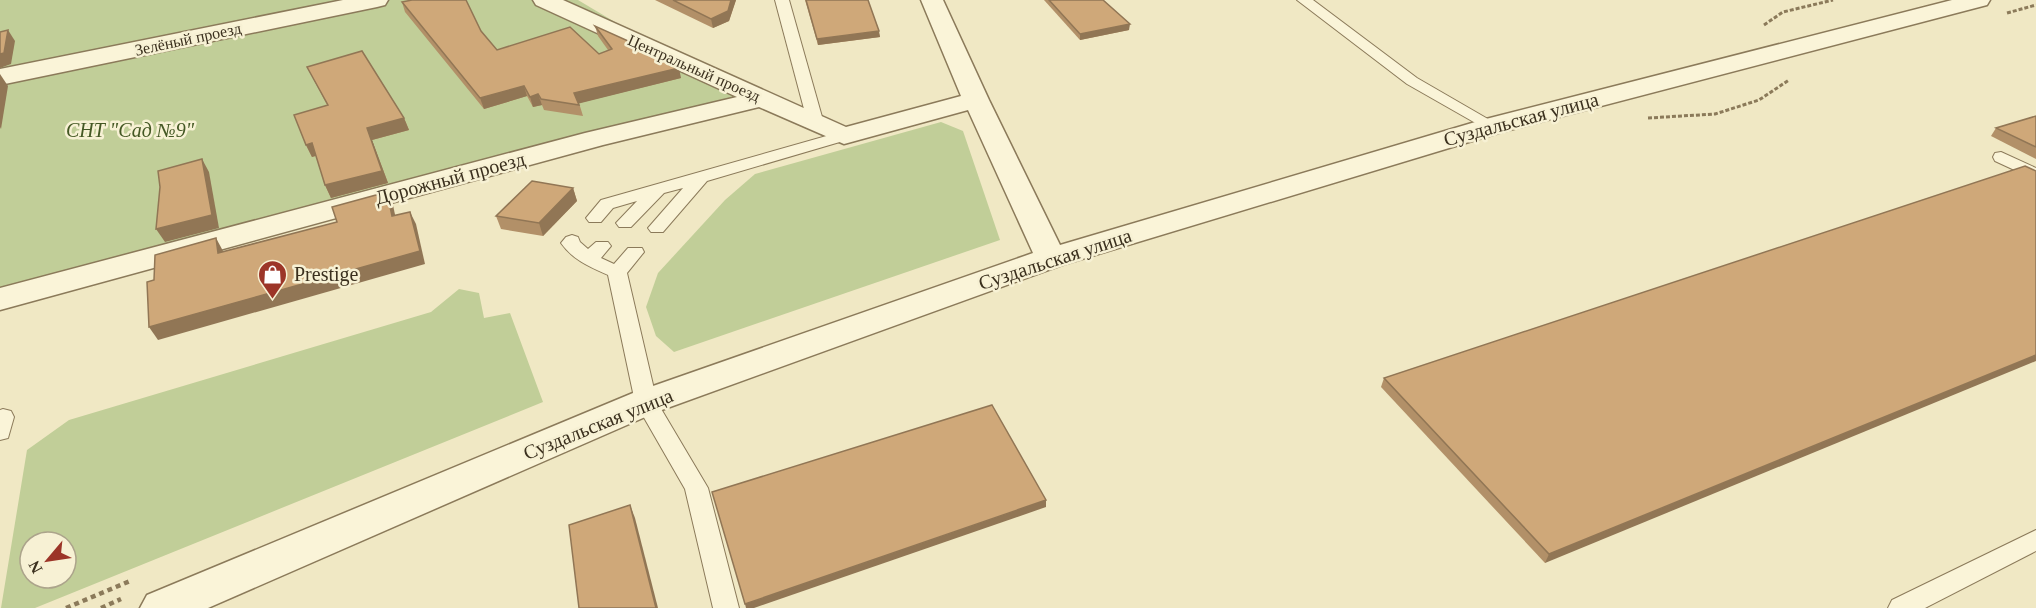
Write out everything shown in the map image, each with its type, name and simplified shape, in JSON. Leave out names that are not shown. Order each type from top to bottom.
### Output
[{"type":"street","points":[[263,0],[292,18]]},
{"type":"street","name":"Зелёный проезд","points":[[0,77],[377,0]]},
{"type":"street","name":"Центральный проезд","points":[[544,0],[844,136]]},
{"type":"street","points":[[932,0],[975,100],[1051,258]]},
{"type":"street","name":"Суздальская улица","points":[[162,608],[646,402],[1051,258],[1492,126],[1990,7]]},
{"type":"street","name":"Дорожный проезд","points":[[0,299],[584,142],[761,99]]},
{"type":"street","points":[[844,136],[975,100]]},
{"type":"lane","points":[[782,0],[816,124]]},
{"type":"lane","points":[[1304,0],[1412,81],[1492,126]]},
{"type":"lane","points":[[595,218],[607,204],[844,136]]},
{"type":"lane","points":[[2001,157],[2036,175]]},
{"type":"lane","points":[[657,228],[701,177]]},
{"type":"lane","points":[[625,223],[659,189]]},
{"type":"lane","points":[[572,241],[570,243],[588,259],[617,272]]},
{"type":"lane","points":[[588,259],[602,246]]},
{"type":"lane","points":[[617,272],[635,252]]},
{"type":"lane","points":[[617,272],[646,402],[696,488],[726,608]]},
{"type":"lane","points":[[1901,608],[2036,540]]},
{"type":"path","points":[[1990,7],[2036,5]]},
{"type":"path","points":[[1645,118],[1715,114],[1759,100],[1794,76]]},
{"type":"green space","name":"СНТ \"Сад №9\"","points":[[0,0],[578,0],[742,98],[0,298]]},
{"type":"green space","points":[[941,122],[963,131],[1000,240],[674,352],[656,336],[646,307],[658,273],[725,200],[755,174]]},
{"type":"green space","points":[[459,289],[479,293],[484,318],[510,313],[543,402],[35,608],[1,608],[27,450],[69,420],[431,312]]},
{"type":"building","points":[[466,0],[481,31],[497,50],[570,27],[599,54],[612,49],[595,26],[648,50],[679,68],[574,93],[579,105],[541,99],[538,94],[530,97],[524,86],[480,98],[402,2]]},
{"type":"building","points":[[673,0],[731,0],[728,11],[711,19]]},
{"type":"building","points":[[806,0],[868,0],[879,31],[817,39]]},
{"type":"building","points":[[1049,0],[1103,0],[1130,24],[1080,34]]},
{"type":"building","points":[[8,30],[4,53],[0,54],[0,32]]},
{"type":"building","points":[[362,51],[404,118],[367,128],[382,171],[325,185],[312,143],[306,145],[294,115],[328,105],[307,67]]},
{"type":"building","points":[[2036,116],[2036,147],[1996,128]]},
{"type":"building","points":[[202,159],[212,215],[156,229],[160,187],[158,171]]},
{"type":"building","points":[[2025,166],[2036,171],[2036,355],[1549,554],[1384,378]]},
{"type":"building","points":[[532,181],[573,188],[539,223],[496,216]]},
{"type":"building","points":[[387,192],[392,216],[410,212],[420,251],[149,327],[147,282],[154,280],[155,255],[216,238],[218,253],[337,222],[332,207]]},
{"type":"building","points":[[992,405],[1046,500],[745,604],[712,492]]},
{"type":"building","points":[[630,505],[656,608],[579,608],[569,525]]},
{"type":"place","name":"Prestige","points":[[273,300]]}]
